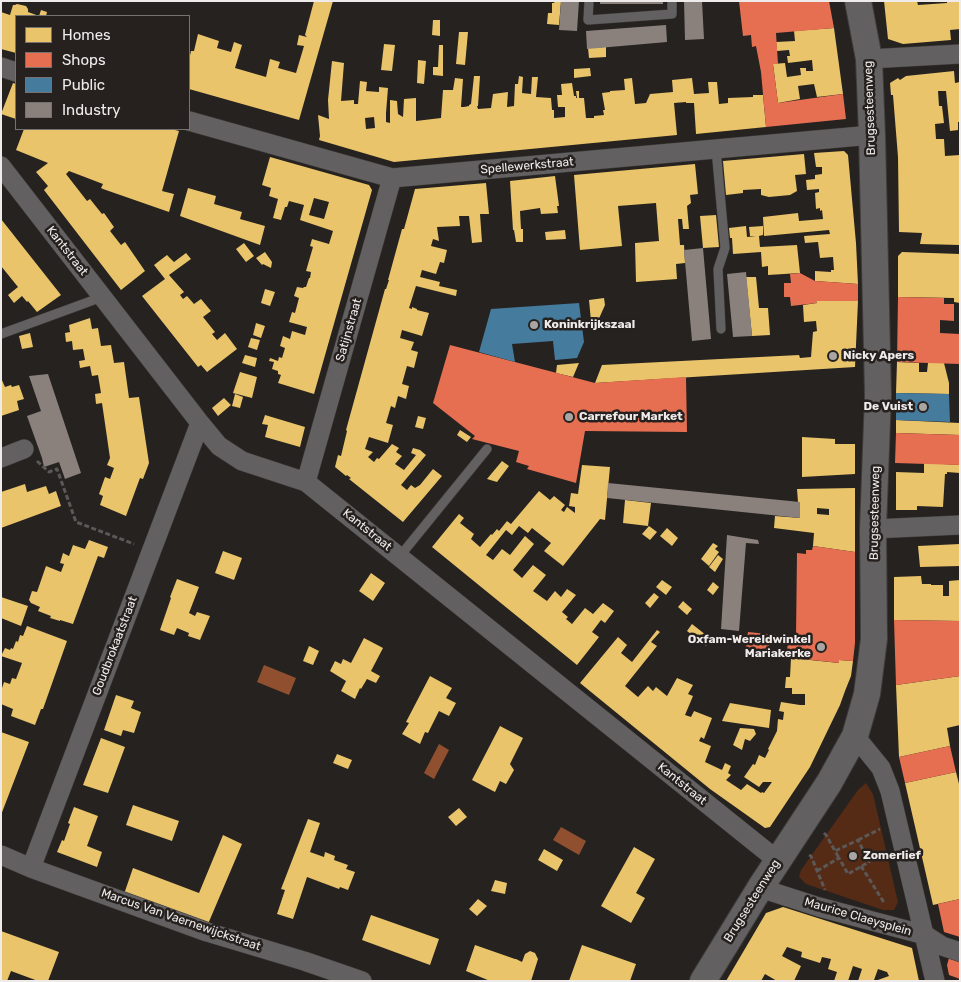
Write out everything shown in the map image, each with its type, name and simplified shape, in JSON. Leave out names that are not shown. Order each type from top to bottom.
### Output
[{"type":"street","name":"Brugsesteenweg","points":[[704,981],[783,851],[829,783],[855,736],[867,694],[874,639],[873,528],[878,395],[869,59],[858,1]]},
{"type":"street","points":[[869,59],[960,54]]},
{"type":"street","points":[[1,67],[15,72]]},
{"type":"street","name":"Spellewerkstraat","points":[[190,121],[392,178],[872,135]]},
{"type":"street","name":"Kantstraat","points":[[1,166],[219,446],[242,461],[306,482],[783,851]]},
{"type":"street","name":"Satijnstraat","points":[[306,482],[392,178]]},
{"type":"street","name":"Goudbrokaatstraat","points":[[31,868],[200,423]]},
{"type":"street","points":[[1,458],[24,449]]},
{"type":"street","points":[[873,528],[960,525]]},
{"type":"street","name":"Maurice Claeysplein","points":[[760,888],[819,907],[925,935],[890,791],[881,768],[855,736]]},
{"type":"street","name":"Marcus Van Vaernewijckstraat","points":[[1,855],[31,868],[207,932],[304,961],[362,981]]},
{"type":"street","points":[[925,935],[942,946],[960,952]]},
{"type":"street","points":[[925,935],[935,981]]},
{"type":"lane","points":[[589,1],[588,20],[672,14],[672,1]]},
{"type":"lane","points":[[716,149],[725,248],[718,269],[721,329]]},
{"type":"lane","points":[[1,334],[102,297]]},
{"type":"lane","points":[[400,556],[487,449]]},
{"type":"path","points":[[24,449],[48,472],[57,469],[76,522],[151,550]]},
{"type":"path","points":[[858,840],[869,862],[848,874],[839,858],[836,851],[858,840]]},
{"type":"path","points":[[783,851],[811,856],[825,890],[819,907]]},
{"type":"path","points":[[817,871],[839,858]]},
{"type":"shaded area","points":[[264,665],[296,678],[289,695],[257,682]]},
{"type":"shaded area","points":[[439,744],[449,750],[434,779],[424,773]]},
{"type":"shaded area","points":[[866,783],[873,794],[898,902],[894,910],[883,910],[806,884],[799,877],[801,870],[858,790]]},
{"type":"shaded area","points":[[561,827],[586,841],[579,855],[553,840]]},
{"type":"building: Homes","points":[[314,1],[333,1],[299,120],[190,89],[190,56],[191,51],[194,51],[198,34],[219,41],[217,48],[231,52],[234,42],[242,45],[235,68],[266,77],[270,59],[280,62],[278,68],[296,73],[304,46],[297,45],[299,35],[307,37],[305,35]]},
{"type":"building: Homes","points":[[561,1],[559,25],[547,24],[548,13],[552,13],[552,3]]},
{"type":"building: Homes","points":[[884,1],[917,1],[918,5],[960,1],[960,29],[950,30],[951,40],[903,44],[888,39]]},
{"type":"building: Homes","points":[[13,5],[26,6],[28,12],[36,15],[15,15],[15,53],[1,49],[1,12],[10,15]]},
{"type":"building: Homes","points":[[41,10],[47,12],[46,15],[39,15]]},
{"type":"building: Homes","points":[[433,20],[440,20],[440,36],[432,35]]},
{"type":"building: Homes","points":[[834,28],[843,94],[817,97],[814,84],[798,86],[800,99],[778,103],[773,64],[785,63],[787,77],[801,75],[800,68],[806,68],[806,71],[813,71],[812,60],[788,63],[787,56],[790,56],[789,50],[777,51],[776,42],[795,41],[794,31]]},
{"type":"building: Homes","points":[[459,32],[468,32],[465,65],[456,64]]},
{"type":"building: Homes","points":[[384,44],[395,45],[392,71],[381,70]]},
{"type":"building: Homes","points":[[439,45],[443,45],[443,76],[433,75],[433,67],[438,67]]},
{"type":"building: Homes","points":[[606,47],[606,57],[589,58],[588,48]]},
{"type":"building: Homes","points":[[418,60],[426,61],[424,84],[417,83]]},
{"type":"building: Homes","points":[[332,61],[344,63],[341,101],[354,100],[354,104],[358,104],[360,81],[367,82],[366,91],[379,92],[379,87],[388,88],[386,122],[390,123],[390,100],[397,101],[398,114],[403,117],[404,99],[416,98],[416,121],[441,118],[443,90],[453,90],[455,78],[463,79],[461,107],[464,107],[471,104],[474,76],[480,76],[478,109],[491,108],[493,94],[508,92],[507,107],[514,106],[515,84],[518,84],[519,76],[523,77],[522,93],[531,94],[532,77],[538,77],[536,97],[551,98],[554,118],[565,117],[565,107],[558,107],[557,95],[562,95],[561,84],[572,83],[574,96],[577,98],[576,91],[579,91],[579,98],[584,98],[586,118],[594,118],[594,116],[604,115],[602,93],[625,90],[624,79],[632,78],[635,104],[646,103],[650,94],[673,92],[672,80],[692,78],[694,94],[709,93],[708,82],[717,82],[719,104],[728,103],[728,98],[763,95],[766,127],[696,134],[694,103],[674,103],[677,135],[394,162],[319,140],[318,115],[329,119],[328,100]],"holes":[[[374,117],[375,128],[366,129],[365,118]]]},
{"type":"building: Homes","points":[[590,68],[591,76],[574,78],[574,69]]},
{"type":"building: Homes","points":[[954,71],[955,83],[960,82],[960,122],[958,122],[958,130],[950,131],[946,91],[938,91],[939,106],[942,106],[944,123],[935,124],[936,139],[944,139],[945,156],[960,155],[960,245],[920,244],[922,233],[899,232],[898,157],[893,95],[891,95],[890,83],[906,76]]},
{"type":"building: Homes","points":[[13,83],[15,84],[15,119],[1,114]]},
{"type":"building: Homes","points":[[24,130],[179,131],[162,191],[174,194],[169,212],[103,189],[101,188],[103,184],[69,171],[66,174],[87,201],[90,199],[102,214],[104,213],[114,227],[110,231],[121,245],[125,242],[145,271],[121,290],[44,190],[48,186],[36,172],[48,163],[16,150]]},
{"type":"building: Homes","points":[[844,151],[848,155],[858,284],[815,281],[815,271],[831,272],[831,270],[834,270],[833,257],[820,258],[818,242],[805,243],[804,236],[830,234],[829,230],[764,236],[763,217],[798,213],[799,221],[823,219],[822,210],[820,211],[820,208],[816,209],[815,193],[819,192],[819,189],[807,190],[806,180],[815,179],[815,175],[822,174],[822,167],[816,167],[814,153]]},
{"type":"building: Homes","points":[[804,154],[806,174],[795,175],[797,191],[790,195],[769,197],[761,195],[761,189],[743,190],[743,193],[726,195],[723,161]]},
{"type":"building: Homes","points":[[270,157],[369,185],[372,190],[314,394],[278,383],[281,375],[278,374],[278,371],[272,369],[274,362],[269,361],[270,358],[278,361],[279,357],[282,358],[285,348],[280,346],[283,336],[290,339],[292,331],[305,335],[307,327],[289,322],[292,312],[295,313],[299,298],[294,296],[297,287],[306,287],[310,278],[311,272],[306,271],[313,247],[310,246],[312,239],[329,244],[333,231],[300,220],[304,205],[289,201],[281,220],[273,218],[278,199],[269,196],[271,188],[262,185]],"holes":[[[314,198],[329,202],[324,219],[309,215]]]},
{"type":"building: Homes","points":[[695,164],[698,194],[690,195],[691,203],[687,206],[689,229],[683,229],[682,219],[678,219],[680,245],[684,245],[685,263],[676,264],[677,279],[636,282],[635,243],[659,241],[656,203],[618,206],[622,246],[580,250],[574,175]]},
{"type":"building: Homes","points":[[555,176],[559,206],[557,206],[558,213],[541,214],[540,208],[520,211],[523,242],[516,242],[513,230],[510,181]]},
{"type":"building: Homes","points":[[486,183],[489,214],[480,214],[482,242],[472,243],[469,216],[459,216],[460,226],[437,227],[439,241],[433,239],[431,246],[447,250],[444,263],[440,262],[436,274],[422,270],[420,277],[440,282],[439,286],[457,290],[456,296],[416,286],[409,308],[412,309],[412,307],[429,313],[422,336],[402,330],[400,338],[414,342],[411,350],[418,352],[414,368],[407,366],[402,384],[409,386],[406,399],[398,396],[395,408],[391,406],[386,423],[393,425],[388,443],[369,437],[365,449],[373,452],[368,457],[374,462],[392,444],[399,448],[396,452],[402,456],[395,464],[404,470],[416,455],[411,453],[413,448],[420,450],[426,455],[401,485],[407,490],[411,485],[415,488],[420,485],[433,469],[442,476],[403,522],[349,479],[351,478],[335,467],[338,455],[341,456],[346,430],[385,289],[415,189]]},
{"type":"building: Homes","points":[[188,188],[216,196],[214,204],[242,212],[240,219],[265,226],[260,245],[180,216]]},
{"type":"building: Homes","points":[[716,215],[719,247],[703,248],[700,216]]},
{"type":"building: Homes","points":[[1,219],[61,295],[37,312],[22,296],[14,303],[8,295],[18,287],[1,266]]},
{"type":"building: Homes","points":[[746,226],[747,237],[756,236],[750,236],[749,227],[763,226],[763,235],[759,236],[760,247],[797,245],[800,273],[768,275],[768,266],[762,267],[761,252],[733,254],[729,228]]},
{"type":"building: Homes","points":[[565,230],[566,239],[546,240],[545,232]]},
{"type":"building: Homes","points":[[244,243],[254,256],[246,262],[236,249]]},
{"type":"building: Homes","points":[[265,252],[272,262],[271,268],[262,265],[256,258]]},
{"type":"building: Homes","points":[[902,252],[960,254],[960,303],[954,302],[954,298],[898,297],[898,256]]},
{"type":"building: Homes","points":[[186,253],[191,259],[169,275],[184,292],[180,295],[183,299],[187,296],[194,304],[201,299],[211,311],[203,317],[215,332],[212,334],[217,340],[225,333],[237,349],[207,372],[201,365],[198,367],[142,296],[165,279],[154,265],[167,255],[174,262]]},
{"type":"building: Homes","points":[[746,277],[756,277],[759,308],[768,308],[770,335],[752,336]]},
{"type":"building: Homes","points":[[265,289],[275,292],[270,306],[261,303]]},
{"type":"building: Homes","points":[[604,298],[605,305],[597,323],[591,321],[589,300]]},
{"type":"building: Homes","name":"Nicky Apers","points":[[816,301],[858,301],[855,367],[595,383],[602,365],[799,355],[800,358],[811,357],[813,332],[817,331],[816,321],[804,322],[803,305],[817,303]]},
{"type":"building: Homes","points":[[90,318],[92,329],[98,328],[101,346],[111,345],[114,363],[124,362],[129,398],[139,397],[149,463],[143,479],[140,478],[126,516],[100,505],[103,496],[99,494],[105,477],[110,479],[114,468],[107,465],[110,458],[102,403],[96,404],[95,394],[101,393],[98,375],[92,376],[90,366],[80,368],[79,361],[85,360],[83,349],[73,350],[72,341],[66,342],[65,333],[70,332],[69,325]]},
{"type":"building: Homes","points":[[256,323],[265,326],[261,338],[253,335]]},
{"type":"building: Homes","points":[[30,333],[33,347],[22,349],[19,336]]},
{"type":"building: Homes","points":[[251,338],[260,340],[257,350],[248,347]]},
{"type":"building: Homes","points":[[245,355],[257,358],[255,367],[242,363]]},
{"type":"building: Homes","points":[[897,362],[919,363],[919,372],[927,372],[928,363],[944,363],[949,383],[949,394],[896,393]]},
{"type":"building: Homes","points":[[579,363],[573,377],[556,373],[557,365]]},
{"type":"building: Homes","points":[[240,372],[257,377],[252,398],[233,393]]},
{"type":"building: Homes","points":[[1,378],[5,387],[19,385],[24,399],[17,401],[19,410],[1,416]]},
{"type":"building: Homes","points":[[235,394],[243,397],[240,408],[232,406]]},
{"type":"building: Homes","points":[[224,398],[231,405],[218,416],[212,408]]},
{"type":"building: Homes","points":[[265,415],[305,427],[300,447],[265,437],[268,425],[262,424]]},
{"type":"building: Homes","points":[[418,416],[426,418],[423,429],[415,427]]},
{"type":"building: Homes","points":[[896,420],[960,423],[960,435],[896,433]]},
{"type":"building: Homes","points":[[460,430],[471,437],[467,442],[457,435]]},
{"type":"building: Homes","points":[[802,437],[835,439],[835,444],[855,444],[855,474],[802,477]]},
{"type":"building: Homes","points":[[502,461],[509,466],[497,482],[487,479]]},
{"type":"building: Homes","points":[[924,463],[960,465],[960,473],[947,472],[945,474],[943,507],[917,506],[917,510],[896,510],[896,472],[924,473]]},
{"type":"building: Homes","points":[[582,465],[610,467],[605,520],[600,519],[563,566],[544,551],[551,543],[532,528],[528,533],[519,526],[512,535],[506,530],[486,555],[493,560],[502,549],[510,555],[525,536],[534,544],[513,570],[522,578],[533,565],[546,575],[533,591],[547,601],[555,591],[561,597],[567,589],[576,595],[562,612],[568,617],[566,619],[572,624],[585,608],[593,614],[603,603],[614,611],[605,623],[601,620],[592,632],[599,637],[577,665],[432,547],[459,514],[464,518],[460,523],[474,534],[471,539],[480,547],[491,534],[497,529],[499,531],[507,521],[511,524],[539,491],[550,500],[554,496],[565,505],[561,510],[564,512],[567,507],[575,513],[575,507],[569,506],[571,493],[578,494]]},
{"type":"building: Homes","points":[[25,484],[27,492],[46,486],[49,494],[56,491],[61,506],[1,528],[1,492]]},
{"type":"building: Homes","points":[[855,488],[855,552],[813,546],[814,533],[774,528],[775,516],[800,518],[800,502],[798,502],[797,489]],"holes":[[[817,508],[829,509],[829,515],[817,514]]]},
{"type":"building: Homes","points":[[625,500],[651,503],[648,526],[623,523]]},
{"type":"building: Homes","points":[[649,526],[657,532],[650,540],[642,534]]},
{"type":"building: Homes","points":[[667,528],[678,538],[672,546],[660,536]]},
{"type":"building: Homes","points":[[89,540],[108,547],[104,558],[98,556],[73,624],[50,618],[51,616],[38,611],[40,607],[29,600],[32,591],[37,592],[46,566],[61,572],[64,564],[60,563],[63,553],[69,556],[73,545],[85,549]]},
{"type":"building: Homes","points":[[713,543],[718,546],[715,549],[719,552],[709,566],[701,559]]},
{"type":"building: Homes","points":[[960,544],[960,566],[920,567],[918,546]]},
{"type":"building: Homes","points":[[223,551],[242,558],[234,580],[215,573]]},
{"type":"building: Homes","points":[[718,555],[723,559],[715,572],[709,567]]},
{"type":"building: Homes","points":[[371,573],[385,583],[373,601],[359,591]]},
{"type":"building: Homes","points":[[921,576],[922,584],[943,585],[943,596],[949,596],[949,581],[960,580],[960,621],[894,620],[894,577]]},
{"type":"building: Homes","points":[[177,579],[199,587],[189,613],[195,616],[197,612],[210,616],[200,640],[188,636],[189,633],[177,628],[174,635],[160,630]]},
{"type":"building: Homes","points":[[662,580],[672,587],[666,595],[656,587]]},
{"type":"building: Homes","points":[[713,582],[719,587],[713,595],[707,590]]},
{"type":"building: Homes","points":[[654,593],[659,597],[650,608],[645,603]]},
{"type":"building: Homes","points":[[1,597],[28,606],[21,626],[1,618]]},
{"type":"building: Homes","points":[[683,601],[692,609],[687,615],[678,607]]},
{"type":"building: Homes","points":[[692,624],[711,639],[706,646],[687,631]]},
{"type":"building: Homes","points":[[27,626],[67,641],[43,709],[41,709],[35,725],[11,716],[13,709],[1,704],[1,691],[4,682],[10,684],[12,678],[16,679],[22,663],[1,656],[5,648],[13,649],[20,635],[23,636]]},
{"type":"building: Homes","points":[[657,630],[660,632],[651,642],[657,646],[625,686],[638,697],[648,686],[653,691],[656,687],[667,696],[677,678],[693,685],[688,694],[693,696],[685,715],[691,717],[694,711],[712,718],[704,739],[701,737],[699,741],[711,746],[705,762],[722,770],[725,763],[731,766],[728,773],[731,775],[726,780],[741,790],[747,784],[764,793],[772,782],[763,782],[759,787],[744,777],[753,764],[755,765],[759,755],[765,758],[769,750],[777,731],[778,719],[783,720],[784,712],[779,711],[781,702],[805,705],[805,694],[792,694],[792,688],[785,688],[786,677],[790,677],[791,658],[839,663],[839,660],[853,661],[851,676],[840,705],[810,767],[770,827],[765,828],[710,789],[580,683],[618,637],[627,645],[621,653],[632,662]]},
{"type":"building: Homes","points":[[364,638],[383,648],[371,671],[380,676],[376,683],[367,679],[355,699],[341,691],[346,681],[330,671],[335,661],[341,664],[343,659],[351,663]]},
{"type":"building: Homes","points":[[309,646],[319,651],[313,665],[303,661]]},
{"type":"building: Homes","points":[[430,676],[452,688],[446,698],[456,703],[449,716],[439,711],[428,733],[425,732],[420,744],[402,734],[409,723],[406,722]]},
{"type":"building: Homes","points":[[960,676],[960,725],[947,728],[950,746],[899,757],[896,685]]},
{"type":"building: Homes","points":[[116,695],[134,701],[131,708],[141,712],[134,733],[123,730],[121,736],[104,730]]},
{"type":"building: Homes","points":[[730,703],[771,710],[769,728],[722,721]]},
{"type":"building: Homes","points":[[500,726],[523,738],[510,764],[514,770],[506,784],[500,781],[495,792],[472,780]]},
{"type":"building: Homes","points":[[740,728],[754,729],[756,734],[750,741],[745,739],[742,750],[733,745]]},
{"type":"building: Homes","points":[[1,732],[29,742],[1,815]]},
{"type":"building: Homes","points":[[101,738],[125,747],[108,793],[83,785]]},
{"type":"building: Homes","points":[[337,754],[352,760],[348,769],[333,763]]},
{"type":"building: Homes","points":[[956,772],[960,788],[960,899],[933,905],[905,783]]},
{"type":"building: Homes","points":[[133,805],[179,821],[172,841],[126,825]]},
{"type":"building: Homes","points":[[74,807],[98,816],[87,846],[102,852],[97,867],[57,852],[62,840],[64,841]]},
{"type":"building: Homes","points":[[459,808],[467,817],[456,826],[448,817]]},
{"type":"building: Homes","points":[[308,819],[320,823],[310,852],[324,857],[325,852],[335,856],[334,860],[348,865],[346,869],[355,872],[348,890],[340,887],[339,889],[307,877],[293,919],[277,914],[285,890],[281,889]]},
{"type":"building: Homes","points":[[223,835],[242,844],[208,924],[124,894],[133,868],[199,893]]},
{"type":"building: Homes","points":[[634,847],[655,859],[636,893],[645,898],[631,923],[601,906]]},
{"type":"building: Homes","points":[[544,849],[563,860],[557,871],[538,860]]},
{"type":"building: Homes","points":[[495,880],[507,883],[505,894],[491,891]]},
{"type":"building: Homes","points":[[478,899],[487,906],[477,916],[469,909]]},
{"type":"building: Homes","points":[[783,907],[912,948],[919,981],[875,981],[889,976],[887,972],[878,969],[874,980],[858,981],[862,969],[853,966],[848,981],[834,981],[837,972],[828,969],[831,959],[822,957],[820,963],[801,957],[802,952],[787,947],[782,956],[801,966],[794,981],[777,981],[765,974],[761,981],[726,981],[766,913]]},
{"type":"building: Homes","points":[[371,915],[439,939],[430,965],[362,940]]},
{"type":"building: Homes","points":[[1,931],[59,952],[48,981],[38,981],[11,971],[7,981],[1,981]]},
{"type":"building: Homes","points":[[475,945],[522,962],[525,954],[530,951],[535,953],[538,959],[531,981],[490,981],[466,971]]},
{"type":"building: Homes","points":[[582,945],[636,964],[630,981],[569,981]]},
{"type":"building: Shops","points":[[739,1],[829,1],[834,28],[776,33],[778,64],[773,64],[778,103],[843,94],[846,119],[766,127],[761,72],[756,46],[752,47],[751,35],[743,36]]},
{"type":"building: Shops","points":[[800,273],[815,281],[858,284],[858,301],[816,301],[817,303],[791,306],[790,297],[784,297],[784,283],[791,283],[790,274]]},
{"type":"building: Shops","points":[[898,297],[944,298],[944,304],[954,304],[954,321],[940,320],[940,333],[960,334],[960,364],[897,362]]},
{"type":"building: Shops","name":"Carrefour Market","points":[[450,345],[595,383],[686,377],[687,432],[585,431],[576,483],[527,469],[529,466],[516,462],[519,451],[472,439],[475,436],[433,403]]},
{"type":"building: Shops","points":[[896,433],[960,435],[960,465],[895,463]]},
{"type":"building: Shops","points":[[813,546],[855,552],[855,643],[853,661],[839,660],[839,663],[786,657],[788,643],[770,640],[768,654],[745,652],[748,632],[796,637],[797,553],[806,554],[806,550],[812,550]]},
{"type":"building: Shops","points":[[894,620],[960,621],[960,676],[896,685]]},
{"type":"building: Shops","points":[[950,746],[956,772],[905,783],[899,757]]},
{"type":"building: Shops","points":[[960,899],[960,937],[944,932],[938,904]]},
{"type":"building: Shops","points":[[949,958],[960,962],[960,979],[949,975],[947,965]]},
{"type":"building: Public","name":"Koninkrijkszaal","points":[[579,303],[584,342],[577,358],[555,360],[553,341],[512,344],[515,362],[479,352],[491,309]]},
{"type":"building: Public","name":"De Vuist","points":[[896,393],[949,394],[950,422],[896,420]]},
{"type":"building: Industry","points":[[561,1],[579,1],[577,31],[559,30]]},
{"type":"building: Industry","points":[[600,1],[663,1],[663,4],[600,4]]},
{"type":"building: Industry","points":[[684,1],[702,1],[704,39],[685,40]]},
{"type":"building: Industry","points":[[666,25],[667,42],[587,49],[586,31]]},
{"type":"building: Industry","points":[[703,248],[711,339],[692,341],[684,250]]},
{"type":"building: Industry","points":[[746,272],[752,336],[733,337],[727,274]]},
{"type":"building: Industry","points":[[48,374],[81,473],[65,479],[59,462],[44,467],[27,416],[41,411],[29,376]]},
{"type":"building: Industry","points":[[608,483],[800,502],[800,518],[607,498]]},
{"type":"building: Industry","points":[[727,535],[758,540],[759,544],[746,543],[739,631],[721,629]]},
{"type":"place","name":"Koninkrijkszaal","points":[[534,325]]},
{"type":"place","name":"Nicky Apers","points":[[833,356]]},
{"type":"place","name":"De Vuist","points":[[923,407]]},
{"type":"place","name":"Carrefour Market","points":[[569,417]]},
{"type":"place","name":"Oxfam-Wereldwinkel Mariakerke","points":[[821,647]]},
{"type":"place","name":"Zomerlief","points":[[853,856]]}]
